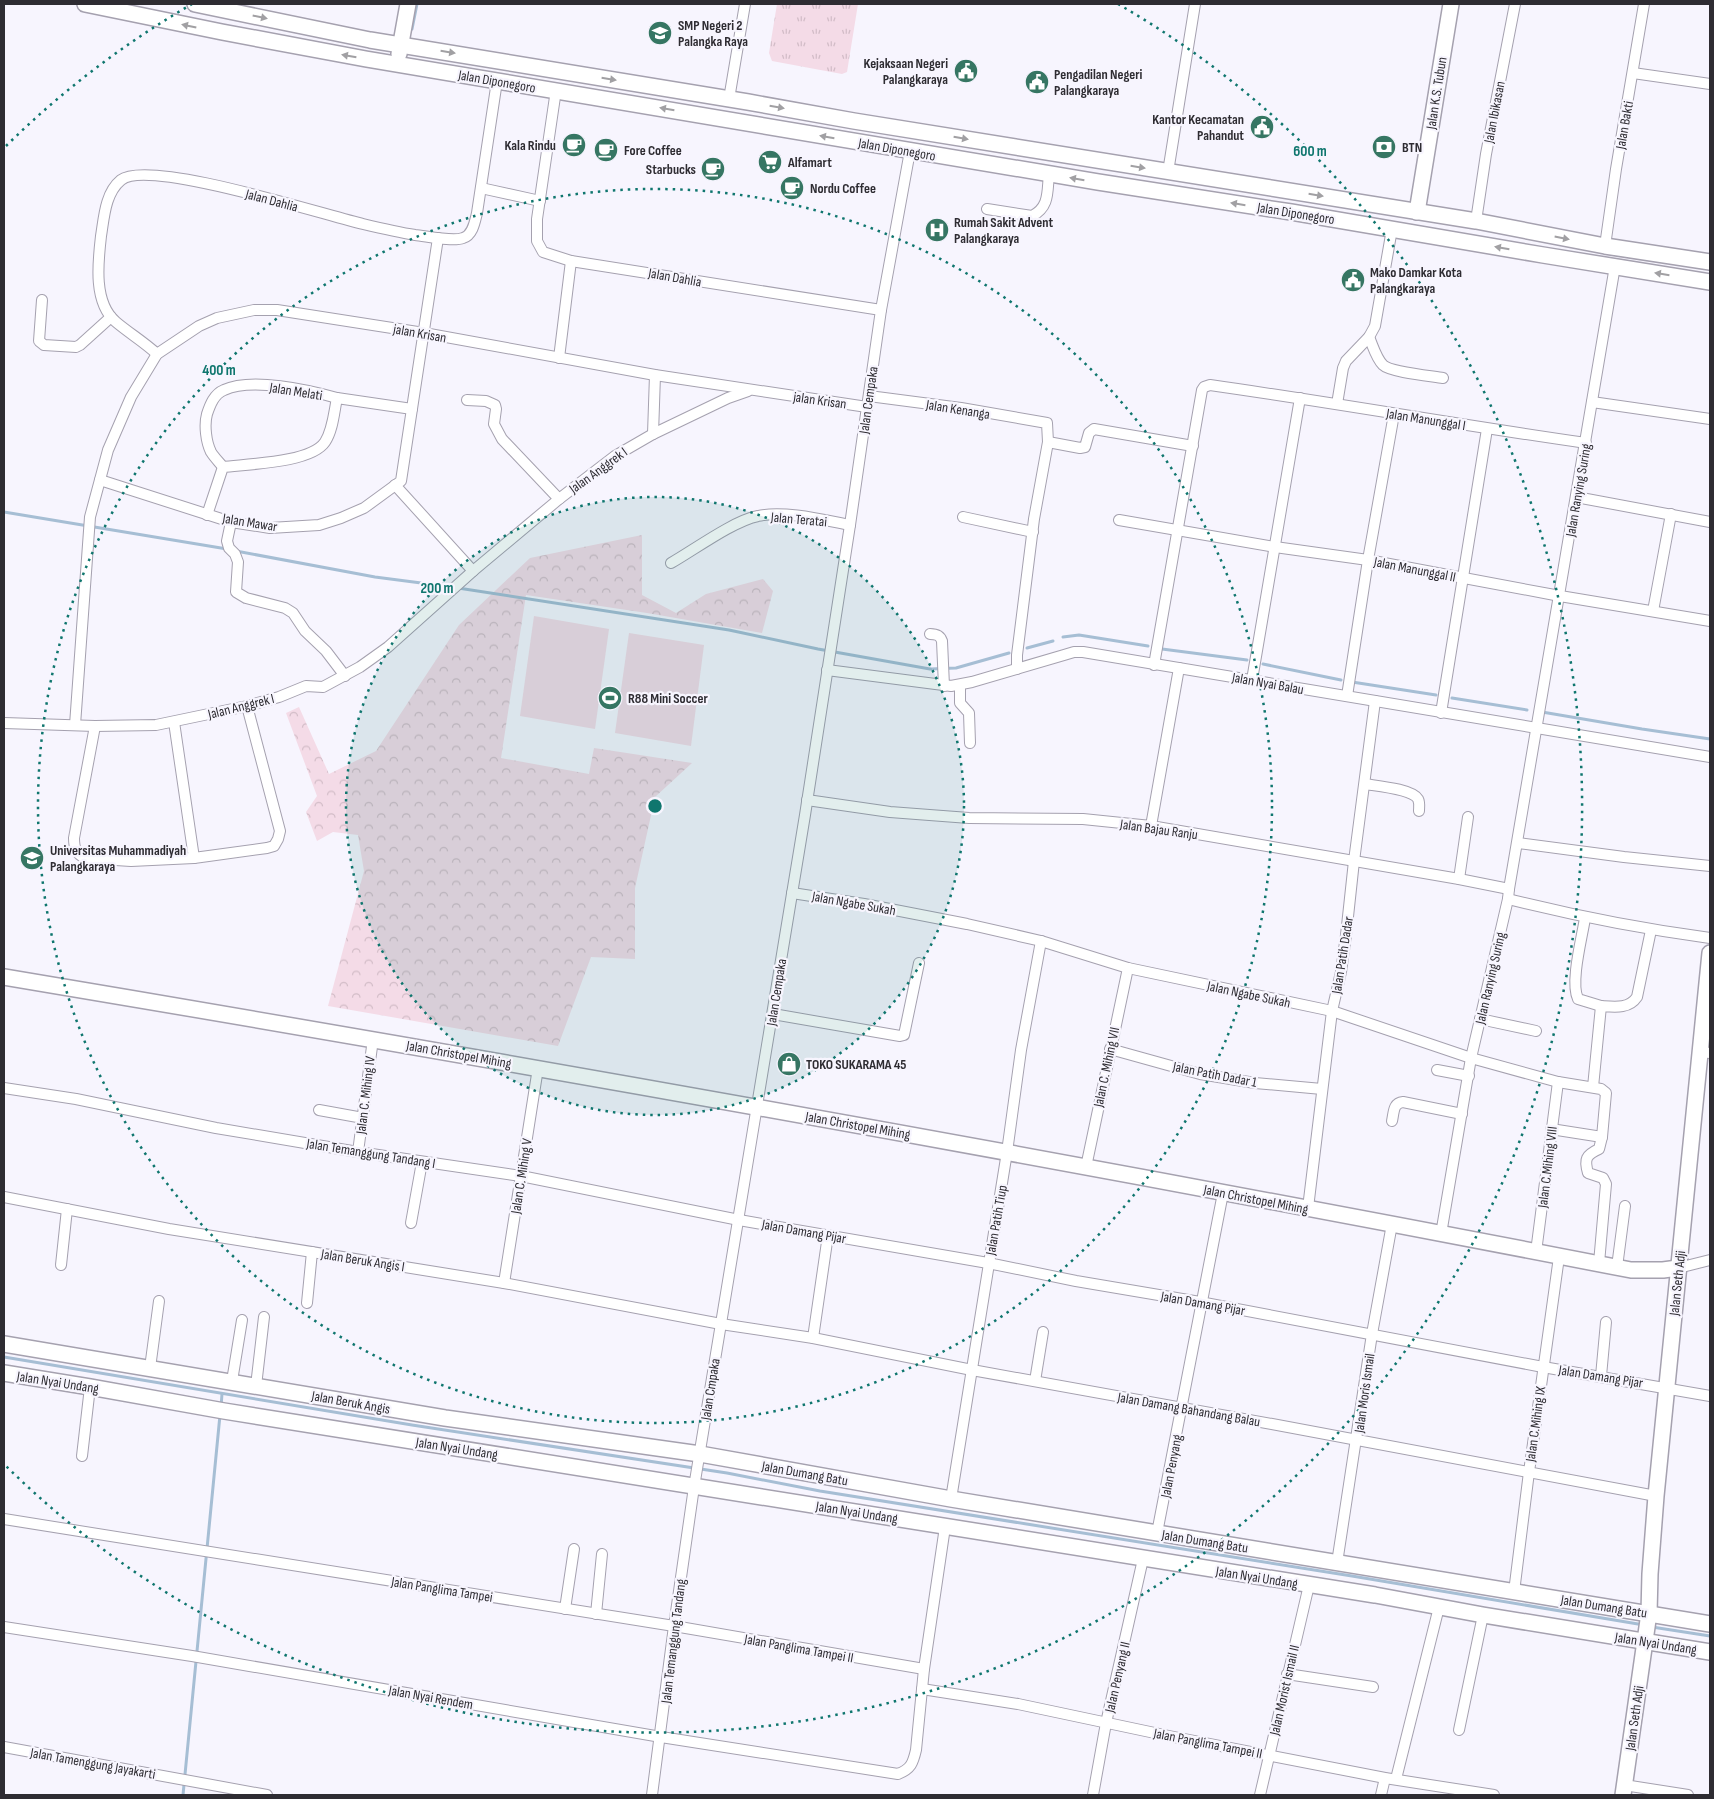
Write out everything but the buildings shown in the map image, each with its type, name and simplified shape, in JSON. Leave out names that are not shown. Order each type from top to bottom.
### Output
[{"type":"street","name":"Jalan Diponegoro","points":[[85,4],[222,32],[497,81],[910,151],[1710,282]]},
{"type":"street","name":"Jalan Diponegoro","points":[[199,4],[400,45],[1013,147],[1476,221],[1605,246],[1710,262]]},
{"type":"street","points":[[397,63],[408,4]]},
{"type":"street","points":[[728,99],[745,4]]},
{"type":"street","points":[[1168,172],[1195,4]]},
{"type":"street","name":"Jalan K.S. Tubun","points":[[1418,212],[1451,4]]},
{"type":"street","name":"Jalan Ibikasan","points":[[1476,221],[1486,154],[1515,4]]},
{"type":"street","name":"Jalan Bakti","points":[[1605,246],[1617,161],[1644,4]]},
{"type":"street","points":[[1633,73],[1710,84]]},
{"type":"street","name":"Jalan Dahlia","points":[[157,354],[111,317],[104,305],[100,290],[98,276],[99,254],[105,213],[113,188],[122,179],[135,175],[164,177],[219,186],[363,224],[438,238],[464,238],[474,226],[477,213],[497,81]]},
{"type":"street","name":"Jalan Dahlia","points":[[556,90],[536,226],[538,245],[544,252],[571,261],[881,310]]},
{"type":"street","points":[[910,151],[912,130]]},
{"type":"street","points":[[1011,167],[1013,147]]},
{"type":"street","name":"Jalan Cempaka","points":[[721,1324],[807,800],[881,310],[910,151]]},
{"type":"street","points":[[987,209],[1032,216],[1042,210],[1045,204],[1049,174]]},
{"type":"street","points":[[481,188],[540,201]]},
{"type":"street","points":[[1291,212],[1294,192]]},
{"type":"street","points":[[1337,404],[1343,368],[1346,361],[1369,337],[1375,326],[1392,229]]},
{"type":"street","points":[[438,238],[401,481],[395,485],[474,571]]},
{"type":"street","points":[[559,358],[571,261]]},
{"type":"street","name":"Jalan Ranying Suring","points":[[1441,1234],[1471,1058],[1509,894],[1615,266]]},
{"type":"street","points":[[42,300],[39,341],[44,345],[70,347],[80,345],[111,317]]},
{"type":"street","name":"jalan Krisan","points":[[75,725],[89,519],[108,450],[131,397],[157,354],[199,326],[217,318],[254,310],[276,310],[424,333],[655,375],[751,390],[868,402]]},
{"type":"street","points":[[1369,337],[1377,357],[1384,366],[1393,370],[1443,378]]},
{"type":"street","points":[[653,434],[655,375]]},
{"type":"street","name":"Jalan Manunggal I","points":[[1193,446],[1202,390],[1204,386],[1210,385],[1586,443]]},
{"type":"street","name":"Jalan Melati","points":[[337,398],[330,431],[325,441],[318,450],[308,455],[292,459],[223,467],[210,452],[206,418],[210,404],[223,390],[248,386],[283,386],[305,389],[337,398],[412,409]]},
{"type":"street","name":"Jalan Anggrek I","points":[[4,723],[95,726],[156,725],[247,706],[279,697],[306,686],[323,687],[360,667],[388,647],[559,499],[615,456],[653,434],[728,398],[751,390]]},
{"type":"street","points":[[1253,673],[1300,398]]},
{"type":"street","points":[[467,400],[486,401],[495,405],[494,424],[502,439],[559,499]]},
{"type":"street","name":"Jalan Kenanga","points":[[868,402],[961,408],[1047,424],[1048,442]]},
{"type":"street","points":[[1592,402],[1710,419]]},
{"type":"street","points":[[1347,690],[1394,414]]},
{"type":"street","points":[[1017,662],[1033,532],[1048,442],[1080,448],[1085,447],[1089,432],[1094,429],[1193,446],[1155,657]]},
{"type":"street","points":[[1442,706],[1486,429]]},
{"type":"street","points":[[207,514],[223,467]]},
{"type":"street","name":"Jalan Mawar","points":[[100,480],[231,522],[270,528],[319,525],[364,508],[395,485]]},
{"type":"street","points":[[1576,496],[1710,522]]},
{"type":"street","points":[[1653,611],[1671,514]]},
{"type":"street","name":"Jalan Teratai","points":[[671,564],[741,522],[759,516],[807,517],[850,524]]},
{"type":"street","points":[[963,517],[1033,532]]},
{"type":"street","name":"Jalan Manunggal II","points":[[1119,520],[1274,547],[1368,560],[1560,596],[1710,621]]},
{"type":"street","points":[[231,522],[227,541],[238,562],[235,588],[237,593],[246,598],[285,608],[293,612],[305,631],[326,651],[345,676]]},
{"type":"street","points":[[930,634],[936,634],[941,637],[945,679]]},
{"type":"street","name":"Jalan Nyai Balau","points":[[827,670],[945,679],[960,685],[1017,662],[1074,652],[1108,656],[1155,657],[1179,668],[1253,673],[1347,690],[1375,701],[1442,706],[1538,721],[1710,757]]},
{"type":"street","points":[[1151,826],[1179,668]]},
{"type":"street","points":[[960,685],[960,703],[969,713],[970,743]]},
{"type":"street","name":"Jalan Patih Dadar","points":[[1308,1208],[1332,1012],[1341,972],[1375,701]]},
{"type":"street","points":[[95,726],[74,838],[74,847],[79,855],[85,858],[131,861],[194,858],[267,848],[274,846],[278,839],[280,831],[247,706]]},
{"type":"street","points":[[174,722],[194,858]]},
{"type":"street","points":[[1365,784],[1413,794],[1418,798],[1420,804],[1419,811]]},
{"type":"street","name":"Jalan Bajau Ranju","points":[[807,800],[890,812],[969,818],[1083,819],[1151,826],[1459,879],[1585,918],[1710,938]]},
{"type":"street","points":[[1459,879],[1468,817]]},
{"type":"street","points":[[1518,843],[1710,866]]},
{"type":"street","name":"Jalan Ngabe Sukah","points":[[792,893],[864,904],[1041,941],[1128,968],[1332,1012],[1471,1058],[1558,1082],[1593,1088]]},
{"type":"street","points":[[1585,918],[1575,978],[1575,992],[1578,999],[1601,1006],[1626,1006],[1634,1003],[1638,997],[1651,930]]},
{"type":"street","name":"Jalan Patih Tiup","points":[[951,1499],[1041,941]]},
{"type":"street","name":"Jalan Seth Adji","points":[[1623,1790],[1646,1639],[1656,1496],[1678,1268],[1705,1053],[1710,953]]},
{"type":"street","points":[[773,1014],[900,1036],[904,1035],[919,963]]},
{"type":"street","name":"Jalan C. Mihing VII","points":[[1086,1167],[1128,968]]},
{"type":"street","name":"Jalan Christopel Mihing","points":[[4,977],[758,1107],[1223,1192],[1617,1267],[1644,1270],[1678,1268],[1710,1260]]},
{"type":"street","points":[[1598,1263],[1606,1184],[1603,1178],[1588,1173],[1586,1158],[1598,1149],[1602,1137],[1606,1093],[1601,1089],[1593,1088],[1601,1006]]},
{"type":"street","points":[[1480,1019],[1536,1031]]},
{"type":"street","name":"Jalan C. Mihing IV","points":[[358,1152],[372,1039]]},
{"type":"street","name":"Jalan Patih Dadar 1","points":[[1110,1049],[1200,1074],[1254,1083],[1322,1089]]},
{"type":"street","name":"Jalan C. Mihing V","points":[[504,1283],[538,1068]]},
{"type":"street","points":[[1437,1070],[1469,1076]]},
{"type":"street","name":"Jalan C.Mihing VIII","points":[[1536,1252],[1558,1082]]},
{"type":"street","name":"Jalan Temanggung Tandang I","points":[[4,1088],[76,1099],[216,1128],[358,1152],[521,1176],[739,1220]]},
{"type":"street","points":[[1392,1121],[1395,1105],[1398,1102],[1462,1114]]},
{"type":"street","points":[[319,1110],[362,1118]]},
{"type":"street","points":[[1552,1129],[1602,1137]]},
{"type":"street","points":[[411,1223],[422,1162]]},
{"type":"street","name":"Jalan Penyang","points":[[1157,1533],[1182,1408],[1200,1302],[1223,1192]]},
{"type":"street","name":"Jalan Beruk Angis I","points":[[4,1196],[169,1229],[504,1283],[721,1324]]},
{"type":"street","points":[[1617,1267],[1625,1206]]},
{"type":"street","points":[[61,1265],[67,1209]]},
{"type":"street","name":"Jalan Damang Pijar","points":[[739,1220],[988,1263],[1076,1281],[1710,1396]]},
{"type":"street","name":"Jalan Moris Ismail","points":[[1337,1563],[1372,1334],[1392,1224]]},
{"type":"street","points":[[813,1338],[828,1235]]},
{"type":"street","points":[[307,1303],[312,1252]]},
{"type":"street","name":"Jalan C.Mihing IX","points":[[1514,1592],[1559,1256]]},
{"type":"street","points":[[150,1368],[159,1301]]},
{"type":"street","points":[[256,1386],[264,1317]]},
{"type":"street","points":[[232,1382],[242,1320]]},
{"type":"street","points":[[1600,1376],[1606,1322]]},
{"type":"street","name":"Jalan Damang Bahandang Balau","points":[[721,1324],[813,1338],[972,1370],[1656,1496]]},
{"type":"street","name":"Jalan Cmpaka","points":[[694,1484],[721,1324]]},
{"type":"street","points":[[1035,1381],[1043,1332]]},
{"type":"street","name":"Jalan Beruk Angis","points":[[4,1344],[444,1418],[699,1456]]},
{"type":"street","name":"Jalan Nyai Undang","points":[[4,1373],[219,1410],[694,1484],[1483,1615],[1646,1639],[1710,1652]]},
{"type":"street","points":[[82,1456],[90,1387]]},
{"type":"street","name":"Jalan Dumang Batu","points":[[699,1456],[1648,1616],[1710,1624]]},
{"type":"street","name":"Jalan Temanggung Tandang","points":[[652,1795],[694,1484]]},
{"type":"street","name":"Jalan Panglima Tampei","points":[[4,1519],[674,1626]]},
{"type":"street","name":"Jalan Nyai Rendem","points":[[4,1627],[197,1656],[661,1737],[898,1774],[906,1771],[913,1763],[924,1670],[945,1527]]},
{"type":"street","points":[[564,1609],[574,1549]]},
{"type":"street","points":[[596,1614],[602,1554]]},
{"type":"street","name":"Jalan Penyang II","points":[[1093,1795],[1106,1723],[1143,1559]]},
{"type":"street","name":"Jalan Morist Ismail II","points":[[1260,1795],[1268,1754],[1309,1585]]},
{"type":"street","points":[[1396,1779],[1439,1607]]},
{"type":"street","points":[[1459,1730],[1483,1615]]},
{"type":"street","name":"Jalan Panglima Tampei II","points":[[674,1626],[924,1670]]},
{"type":"street","points":[[1288,1674],[1372,1687]]},
{"type":"street","name":"Jalan Panglima Tampei II","points":[[922,1689],[1018,1704],[1385,1778],[1494,1795]]},
{"type":"street","name":"Jalan Tamenggung Jayakarti","points":[[4,1747],[267,1795]]},
{"type":"street","points":[[1382,1795],[1385,1778]]},
{"type":"street","points":[[1623,1790],[1688,1795]]},
{"type":"green space","points":[[777,4],[858,4],[847,72],[842,74],[772,61],[769,53]]},
{"type":"green space","points":[[642,535],[642,595],[676,613],[706,594],[763,579],[773,591],[762,633],[526,595],[501,758],[589,774],[594,748],[692,763],[655,797],[635,888],[635,959],[591,957],[558,1046],[328,1006],[364,871],[358,835],[333,832],[317,841],[306,812],[317,796],[286,713],[299,707],[329,774],[376,751],[459,625],[530,558]]},
{"type":"green space","points":[[534,616],[609,629],[595,729],[520,716]]},
{"type":"green space","points":[[629,633],[704,645],[691,746],[615,733]]},
{"type":"waterway","points":[[412,29],[417,4]]},
{"type":"waterway","points":[[4,512],[227,549]]},
{"type":"waterway","points":[[236,551],[375,577],[452,587]]},
{"type":"waterway","points":[[458,588],[729,630],[818,649],[930,669],[956,668],[1009,653]]},
{"type":"waterway","points":[[1063,637],[1079,635],[1148,646]]},
{"type":"waterway","points":[[1027,648],[1053,641]]},
{"type":"waterway","points":[[1162,649],[1247,660]]},
{"type":"waterway","points":[[1263,664],[1341,680]]},
{"type":"waterway","points":[[1352,682],[1436,695]]},
{"type":"waterway","points":[[1452,698],[1527,710]]},
{"type":"waterway","points":[[1542,712],[1710,739]]},
{"type":"waterway","points":[[4,1357],[412,1425],[727,1473],[820,1491],[1644,1625]]},
{"type":"waterway","points":[[221,1407],[222,1394]]},
{"type":"waterway","points":[[183,1795],[220,1415]]},
{"type":"waterway","points":[[1652,1627],[1710,1636]]},
{"type":"place","name":"SMP Negeri 2 Palangka Raya","points":[[660,33]]},
{"type":"place","name":"Kejaksaan Negeri Palangkaraya","points":[[966,71]]},
{"type":"place","name":"Pengadilan Negeri Palangkaraya","points":[[1037,82]]},
{"type":"place","name":"Kantor Kecamatan Pahandut","points":[[1262,127]]},
{"type":"place","name":"Kala Rindu","points":[[574,145]]},
{"type":"place","name":"BTN","points":[[1384,147]]},
{"type":"place","name":"Fore Coffee","points":[[606,150]]},
{"type":"place","name":"Alfamart","points":[[770,162]]},
{"type":"place","name":"Starbucks","points":[[713,169]]},
{"type":"place","name":"Nordu Coffee","points":[[792,188]]},
{"type":"place","name":"Rumah Sakit Advent Palangkaraya","points":[[937,230]]},
{"type":"place","name":"Mako Damkar Kota Palangkaraya","points":[[1353,280]]},
{"type":"place","name":"R88 Mini Soccer","points":[[610,698]]},
{"type":"place","name":"Universitas Muhammadiyah Palangkaraya","points":[[32,858]]},
{"type":"place","name":"TOKO SUKARAMA 45","points":[[789,1064]]}]
